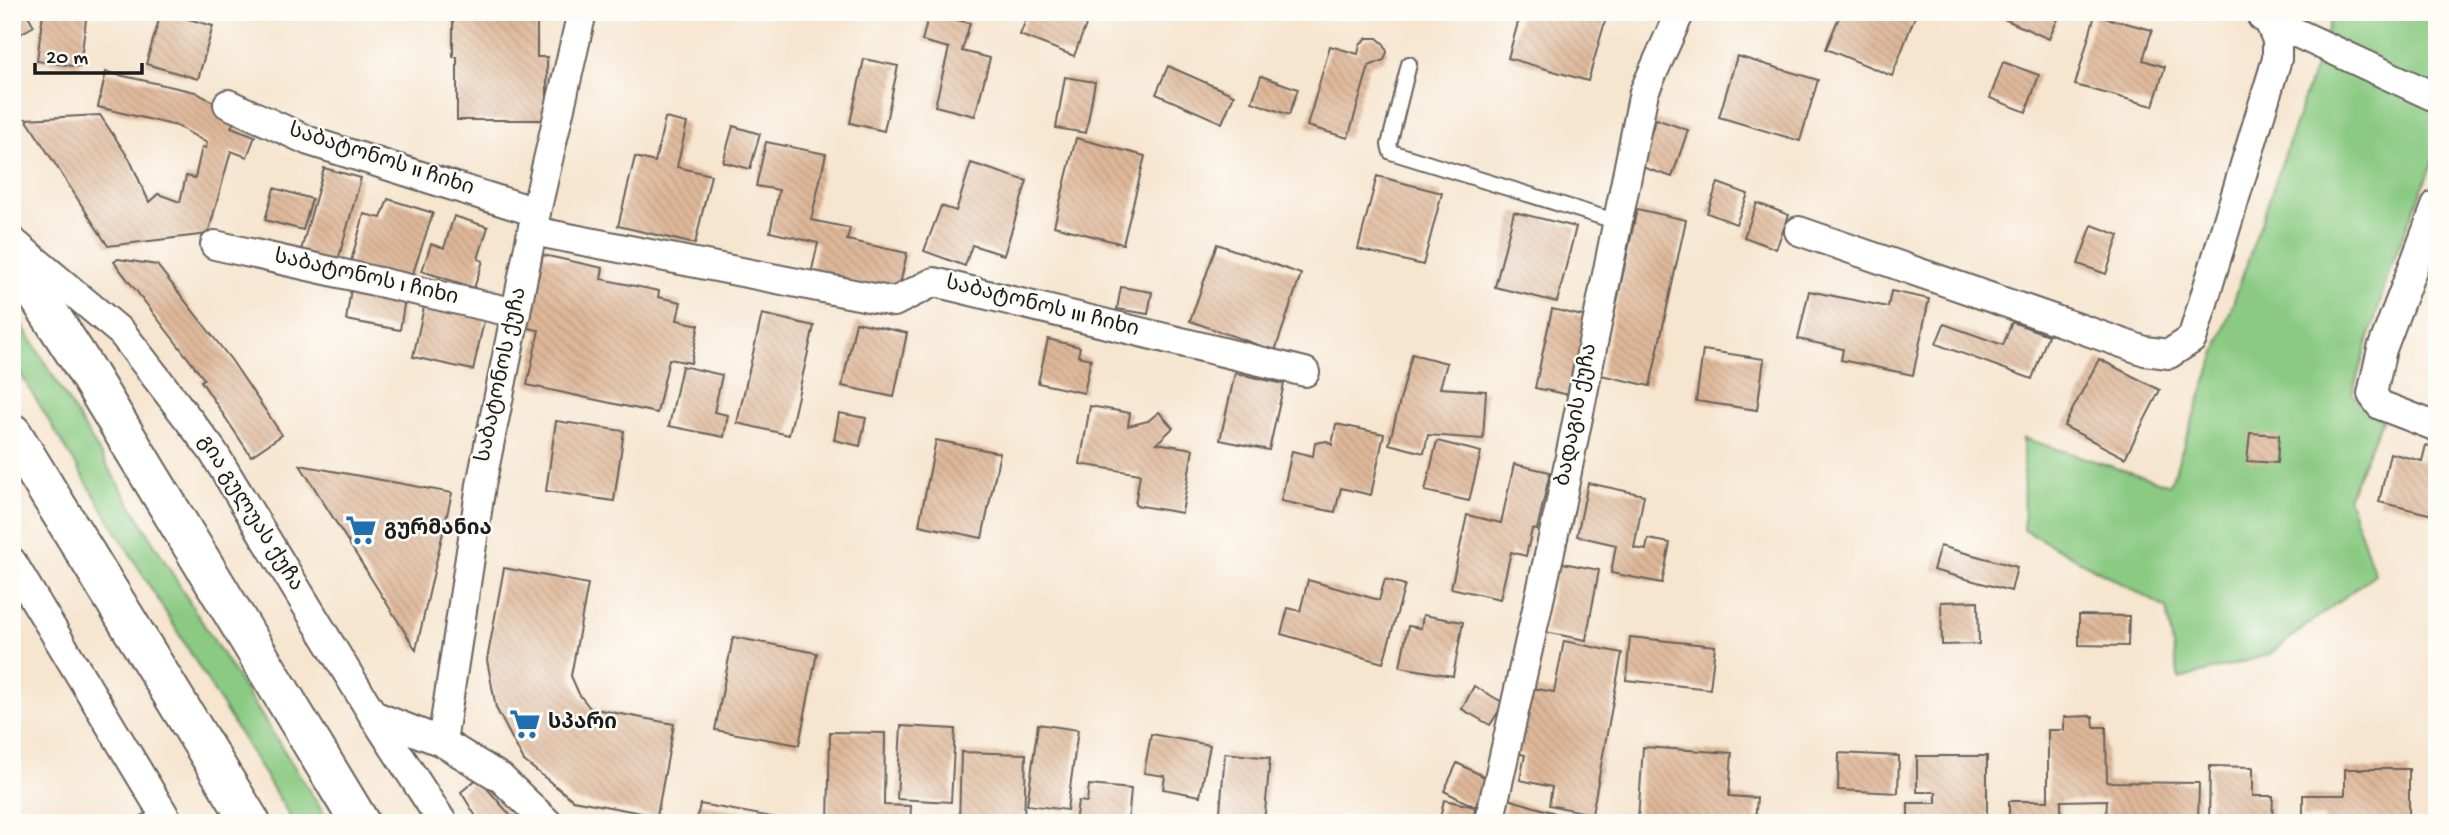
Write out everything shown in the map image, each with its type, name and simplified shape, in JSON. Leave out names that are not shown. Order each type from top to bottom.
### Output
[{"type":"highway","points":[[12,256],[86,370],[360,823]]},
{"type":"highway","points":[[12,433],[251,823]]},
{"type":"street","name":"საბატონოს ქუჩა","points":[[442,741],[481,485],[535,222],[582,12]]},
{"type":"street","name":"ბადაგის ქუჩა","points":[[1489,823],[1559,511],[1644,92],[1680,12]]},
{"type":"street","points":[[2262,17],[2437,98]]},
{"type":"street","points":[[1799,231],[2145,351],[2169,354],[2192,340],[2273,72],[2277,40],[2262,17]]},
{"type":"street","name":"საბატონოს II ჩიხი","points":[[228,104],[309,141],[535,222]]},
{"type":"street","points":[[2437,204],[2382,349],[2372,394],[2380,405],[2437,427]]},
{"type":"street","name":"საბატონოს III ჩიხი","points":[[535,222],[894,302],[934,282],[1306,372]]},
{"type":"street","name":"გია გულუას ქუჩა","points":[[12,241],[122,333],[212,450],[373,715],[443,823]]},
{"type":"street","name":"საბატონოს I ჩიხი","points":[[215,245],[516,313]]},
{"type":"street","points":[[12,562],[159,820]]},
{"type":"street","points":[[373,715],[442,741],[501,778],[548,823]]},
{"type":"lane","points":[[1409,64],[1389,145],[1391,152],[1618,222]]},
{"type":"green space","points":[[2334,12],[2437,12],[2437,152],[2391,266],[2352,394],[2382,421],[2348,497],[2375,574],[2268,655],[2179,679],[2166,608],[2024,530],[2023,438],[2170,485]]},
{"type":"green space","points":[[12,308],[195,611],[330,823],[294,823],[12,360]]},
{"type":"building","points":[[12,12],[26,12],[34,26],[12,39]]},
{"type":"building","points":[[43,12],[87,12],[80,67],[37,61]]},
{"type":"building","points":[[136,12],[164,12],[213,26],[198,79],[146,64],[159,20]]},
{"type":"building","points":[[415,12],[537,12],[537,57],[547,57],[547,120],[457,120],[457,57],[453,57],[453,18],[415,18]]},
{"type":"building","points":[[1029,12],[1091,12],[1074,56],[1020,35]]},
{"type":"building","points":[[1521,12],[1587,12],[1606,18],[1588,81],[1508,58]]},
{"type":"building","points":[[1841,12],[1906,12],[1915,16],[1892,76],[1826,49]]},
{"type":"building","points":[[2008,12],[2061,12],[2049,39],[2004,19]]},
{"type":"building","points":[[929,13],[970,23],[962,51],[990,58],[975,116],[935,106],[949,48],[922,41]]},
{"type":"building","points":[[2095,15],[2152,30],[2143,60],[2165,67],[2153,106],[2075,85]]},
{"type":"building","points":[[1367,38],[1377,38],[1384,44],[1387,52],[1384,60],[1369,66],[1348,138],[1307,126],[1330,46],[1358,54],[1360,44]]},
{"type":"building","points":[[1737,56],[1818,80],[1800,141],[1719,117]]},
{"type":"building","points":[[864,59],[898,66],[884,131],[850,123]]},
{"type":"building","points":[[2003,62],[2039,75],[2026,112],[1990,98]]},
{"type":"building","points":[[1168,66],[1234,95],[1222,123],[1156,94]]},
{"type":"building","points":[[106,72],[195,92],[238,116],[231,127],[255,136],[247,157],[231,151],[208,234],[108,246],[26,119],[100,115],[130,160],[149,202],[158,194],[180,202],[186,176],[195,178],[202,147],[206,148],[207,143],[177,126],[98,107]]},
{"type":"building","points":[[1261,76],[1298,89],[1289,115],[1252,102]]},
{"type":"building","points":[[1065,77],[1095,82],[1086,133],[1056,128]]},
{"type":"building","points":[[665,118],[687,123],[677,167],[711,175],[695,244],[618,226],[635,157],[655,162]]},
{"type":"building","points":[[1656,119],[1688,130],[1672,177],[1639,166]]},
{"type":"building","points":[[733,126],[760,134],[750,169],[723,162]]},
{"type":"building","points":[[1076,138],[1145,156],[1123,244],[1054,226]]},
{"type":"building","points":[[766,142],[826,154],[811,220],[850,228],[847,240],[907,253],[898,293],[811,274],[818,243],[770,232],[779,190],[756,186]]},
{"type":"building","points":[[971,163],[1027,181],[1004,255],[972,245],[965,266],[924,251],[941,206],[956,211]]},
{"type":"building","points":[[324,168],[361,178],[337,264],[300,254]]},
{"type":"building","points":[[1377,176],[1442,193],[1423,265],[1358,249]]},
{"type":"building","points":[[1718,183],[1748,194],[1736,224],[1707,213]]},
{"type":"building","points":[[274,188],[312,199],[303,230],[265,220]]},
{"type":"building","points":[[388,199],[433,213],[410,282],[350,265],[364,214],[381,218]]},
{"type":"building","points":[[1757,203],[1789,215],[1776,249],[1744,237]]},
{"type":"building","points":[[1637,209],[1686,220],[1650,386],[1601,375]]},
{"type":"building","points":[[1514,212],[1576,227],[1557,302],[1495,287]]},
{"type":"building","points":[[454,216],[488,227],[478,259],[483,261],[474,288],[422,271],[431,244],[444,248]]},
{"type":"building","points":[[2092,225],[2119,235],[2106,274],[2078,264]]},
{"type":"building","points":[[1217,244],[1301,274],[1275,351],[1190,321]]},
{"type":"building","points":[[543,255],[603,268],[601,279],[659,291],[658,297],[681,302],[677,320],[699,325],[691,363],[669,359],[657,413],[527,385],[539,330],[527,328]]},
{"type":"building","points":[[118,259],[157,265],[232,361],[282,435],[251,456],[201,381],[204,379],[114,262]]},
{"type":"building","points":[[352,283],[406,292],[400,330],[346,320]]},
{"type":"building","points":[[1121,287],[1152,292],[1148,314],[1117,309]]},
{"type":"building","points":[[1809,291],[1888,307],[1891,291],[1929,299],[1913,375],[1841,360],[1843,349],[1798,339]]},
{"type":"building","points":[[426,298],[486,312],[473,370],[413,357]]},
{"type":"building","points":[[1552,309],[1587,317],[1570,395],[1535,388]]},
{"type":"building","points":[[762,314],[814,326],[789,435],[737,423]]},
{"type":"building","points":[[856,322],[907,333],[894,397],[842,386]]},
{"type":"building","points":[[2012,322],[2048,335],[2032,379],[1936,344],[1944,324],[2003,345]]},
{"type":"building","points":[[1048,339],[1080,347],[1078,356],[1091,359],[1084,393],[1038,383]]},
{"type":"building","points":[[1703,350],[1764,359],[1757,410],[1696,401]]},
{"type":"building","points":[[1412,354],[1447,363],[1440,388],[1486,391],[1483,439],[1428,435],[1424,453],[1389,444]]},
{"type":"building","points":[[2099,359],[2160,390],[2125,458],[2064,426]]},
{"type":"building","points":[[682,366],[722,375],[714,412],[728,415],[724,437],[669,426]]},
{"type":"building","points":[[1235,373],[1284,384],[1269,450],[1220,440]]},
{"type":"building","points":[[1090,406],[1130,413],[1128,426],[1148,421],[1159,412],[1173,428],[1157,443],[1193,449],[1182,513],[1135,505],[1140,474],[1080,464]]},
{"type":"building","points":[[839,413],[866,418],[860,446],[834,440]]},
{"type":"building","points":[[556,421],[624,431],[614,501],[546,491]]},
{"type":"building","points":[[1336,424],[1384,434],[1371,495],[1341,488],[1335,512],[1281,501],[1292,451],[1313,456],[1315,443],[1327,441],[1332,445]]},
{"type":"building","points":[[2250,433],[2279,435],[2277,463],[2247,461]]},
{"type":"building","points":[[936,440],[1000,453],[982,538],[919,525]]},
{"type":"building","points":[[1437,441],[1481,452],[1469,501],[1425,491]]},
{"type":"building","points":[[2426,445],[2437,448],[2437,516],[2379,502],[2390,453],[2422,461]]},
{"type":"building","points":[[1514,464],[1550,472],[1537,530],[1532,529],[1526,556],[1511,552],[1500,599],[1451,588],[1467,515],[1501,523]]},
{"type":"building","points":[[300,465],[452,493],[416,650]]},
{"type":"building","points":[[1588,483],[1644,495],[1634,548],[1646,550],[1648,539],[1670,543],[1662,583],[1611,573],[1616,545],[1577,536]]},
{"type":"building","points":[[1940,546],[2017,567],[2011,591],[1933,570]]},
{"type":"building","points":[[1558,562],[1599,570],[1586,640],[1545,632]]},
{"type":"building","points":[[504,568],[588,584],[571,676],[579,694],[590,708],[674,724],[657,816],[573,800],[524,761],[496,708],[487,660]]},
{"type":"building","points":[[1385,579],[1405,585],[1383,663],[1281,634],[1288,608],[1300,611],[1308,580],[1379,600]]},
{"type":"building","points":[[1978,601],[1979,644],[1942,645],[1941,602]]},
{"type":"building","points":[[1423,615],[1463,622],[1453,676],[1400,667],[1408,626],[1421,628]]},
{"type":"building","points":[[2079,615],[2129,616],[2128,646],[2079,645]]},
{"type":"building","points":[[733,637],[817,653],[799,745],[715,730]]},
{"type":"building","points":[[1630,637],[1715,646],[1710,689],[1626,680]]},
{"type":"building","points":[[1564,641],[1622,653],[1592,814],[1549,805],[1552,787],[1520,780],[1525,755],[1513,752],[1526,687],[1554,692]]},
{"type":"building","points":[[1474,686],[1504,703],[1490,725],[1462,709]]},
{"type":"building","points":[[2093,716],[2094,727],[2106,727],[2107,782],[2199,783],[2198,823],[2106,823],[2107,800],[2061,801],[2061,823],[2009,823],[2009,801],[2048,801],[2048,730],[2064,730],[2064,717]]},
{"type":"building","points":[[1038,724],[1078,730],[1067,810],[1027,805]]},
{"type":"building","points":[[901,726],[955,729],[951,802],[897,799]]},
{"type":"building","points":[[830,732],[885,733],[884,805],[911,806],[910,823],[828,823]]},
{"type":"building","points":[[1151,734],[1210,745],[1200,796],[1163,789],[1165,776],[1144,773]]},
{"type":"building","points":[[1643,747],[1732,753],[1729,796],[1757,798],[1755,823],[1638,820]]},
{"type":"building","points":[[961,752],[1026,754],[1024,823],[959,823]]},
{"type":"building","points":[[1225,753],[1270,758],[1264,823],[1219,823]]},
{"type":"building","points":[[1839,753],[1899,756],[1898,793],[1838,790]]},
{"type":"building","points":[[1917,756],[1987,756],[1987,823],[1908,823],[1908,803],[1936,803],[1936,792],[1917,792]]},
{"type":"building","points":[[1457,763],[1489,779],[1475,807],[1444,791]]},
{"type":"building","points":[[2210,766],[2253,767],[2253,796],[2273,796],[2272,823],[2209,823]]},
{"type":"building","points":[[2345,769],[2409,769],[2409,823],[2323,823],[2323,817],[2303,818],[2303,795],[2345,795]]},
{"type":"building","points":[[478,778],[517,823],[480,823],[461,792]]},
{"type":"building","points":[[1089,785],[1131,789],[1128,823],[1075,823],[1078,801],[1087,802]]},
{"type":"building","points":[[1508,799],[1555,813],[1552,823],[1501,823]]},
{"type":"building","points":[[1444,800],[1475,807],[1474,823],[1439,823]]},
{"type":"building","points":[[700,804],[783,819],[783,823],[696,823]]},
{"type":"place","name":"გურმანია","points":[[361,530]]},
{"type":"place","name":"სპარი","points":[[525,724]]}]
